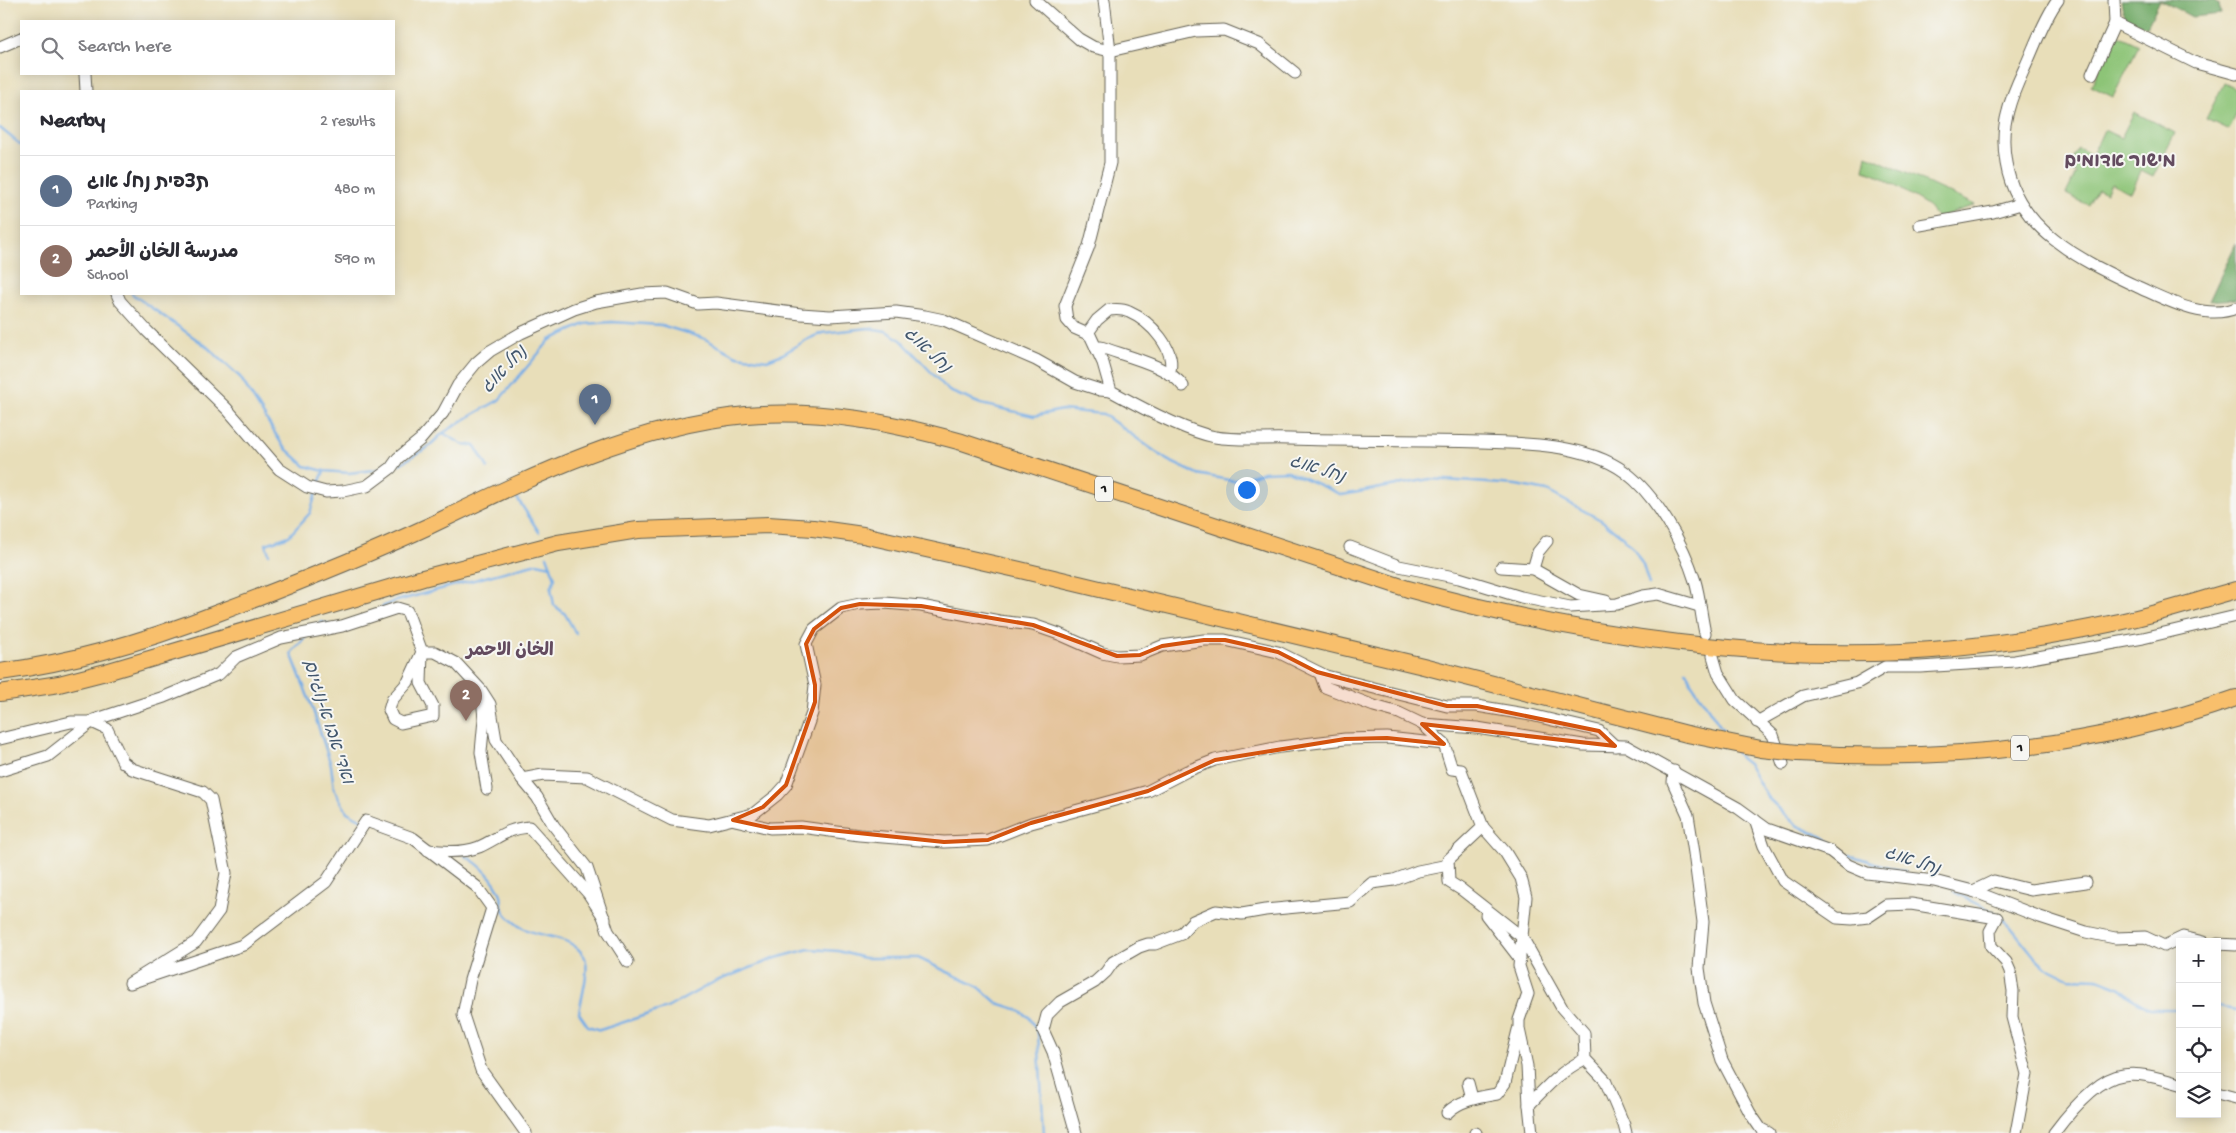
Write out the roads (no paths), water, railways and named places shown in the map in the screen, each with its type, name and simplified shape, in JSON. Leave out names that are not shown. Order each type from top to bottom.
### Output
[{"type":"highway","name":"1","points":[[0,672],[55,663],[132,644],[190,625],[280,591],[568,463],[639,436],[711,420],[783,414],[846,416],[887,422],[980,448],[1408,589],[1459,603],[1534,619],[1654,639],[1755,649],[1836,652],[1892,652],[1954,648],[2030,639],[2116,623],[2236,590]]},
{"type":"highway","name":"1","points":[[0,693],[59,684],[132,665],[423,578],[558,543],[638,530],[768,525],[813,528],[863,535],[1006,567],[1423,666],[1687,734],[1761,749],[1798,753],[1892,756],[1950,754],[2030,747],[2100,737],[2157,723],[2236,698]]},
{"type":"street","points":[[1035,0],[1079,39],[1093,47],[1110,51],[1196,31],[1224,30],[1260,44],[1295,73]]},
{"type":"street","points":[[1104,0],[1110,51],[1110,163],[1090,246],[1065,306],[1067,320],[1074,328],[1090,336],[1103,363],[1111,391]]},
{"type":"street","points":[[2058,0],[2012,95],[2007,113],[2004,152],[2008,176],[2021,204],[2034,222],[2057,242],[2130,283],[2162,298],[2203,311],[2218,312],[2236,308]]},
{"type":"street","points":[[2092,74],[2115,23],[2114,0]]},
{"type":"street","points":[[2115,23],[2196,64],[2236,74]]},
{"type":"street","points":[[0,47],[20,38]]},
{"type":"street","points":[[85,75],[86,90]]},
{"type":"street","points":[[1920,225],[1993,212],[2021,204]]},
{"type":"street","points":[[118,295],[120,302],[146,331],[226,409],[279,469],[307,487],[326,492],[343,492],[367,486],[391,468],[398,458],[420,440],[443,413],[458,385],[476,363],[490,351],[521,333],[574,309],[596,302],[642,294],[667,293],[698,304],[716,303],[745,308],[817,315],[896,312],[944,320],[1036,360],[1075,382],[1100,390],[1111,391],[1138,406],[1214,436],[1353,441],[1427,440],[1517,443],[1565,448],[1603,460],[1625,472],[1642,490],[1678,536],[1696,582],[1699,606],[1706,633]]},
{"type":"street","points":[[1087,334],[1097,320],[1109,310],[1129,312],[1148,324],[1159,336],[1170,356],[1172,366],[1169,374]]},
{"type":"street","points":[[1096,348],[1101,347],[1147,363],[1169,374],[1178,380],[1182,386]]},
{"type":"street","points":[[1533,569],[1538,552],[1547,541]]},
{"type":"street","points":[[1350,547],[1399,566],[1459,578],[1521,597],[1570,607],[1617,604],[1643,596],[1658,594],[1699,606]]},
{"type":"street","points":[[1501,567],[1533,569],[1580,595],[1617,604]]},
{"type":"street","points":[[522,779],[542,775],[587,777],[672,820],[709,825],[753,814],[786,785],[815,702],[816,685],[806,644],[814,629],[827,617],[841,608],[860,604],[921,606],[1033,626],[1060,634],[1102,653],[1117,656],[1140,655],[1162,646],[1204,640],[1225,640],[1278,652],[1320,673],[1447,706],[1477,706],[1531,715],[1599,730],[1615,746]]},
{"type":"street","points":[[0,771],[48,756],[92,722],[164,697],[219,674],[236,657],[281,638],[342,626],[397,608],[407,611],[422,652],[421,683],[433,706],[433,716],[401,723],[392,719],[389,710],[392,700],[408,682],[422,652]]},
{"type":"street","points":[[1757,722],[1803,696],[1857,682],[1885,667],[1920,667],[2015,661],[2143,638],[2236,616]]},
{"type":"street","points":[[422,652],[435,652],[456,663],[481,690],[490,704],[496,740],[522,779],[537,797],[554,826],[587,868],[608,931],[628,962]]},
{"type":"street","points":[[1713,656],[1718,673],[1735,700],[1773,735],[1783,764]]},
{"type":"street","points":[[1320,673],[1325,687],[1374,706],[1399,713],[1422,724],[1444,744],[1452,769],[1461,770],[1483,827],[1505,852],[1521,878],[1526,896],[1519,966],[1528,994],[1519,1020],[1519,1029],[1527,1066],[1532,1133]]},
{"type":"street","points":[[481,690],[484,719],[481,752],[487,789]]},
{"type":"street","points":[[0,739],[72,722],[92,722],[107,729],[123,762],[132,769],[203,792],[211,800],[226,873],[219,911],[196,942],[130,984],[243,945],[326,882],[366,821],[413,838],[477,887],[492,908],[470,980],[463,1015],[481,1070],[526,1133]]},
{"type":"street","points":[[1422,724],[1477,728],[1583,745],[1626,746],[1738,808],[1767,829],[1830,851],[1848,865],[1867,873],[1934,881],[1974,891],[2040,917],[2086,932],[2115,938],[2144,937],[2164,946],[2176,941]]},
{"type":"street","points":[[733,820],[770,828],[801,827],[859,835],[944,842],[988,840],[997,838],[1031,822],[1148,791],[1186,771],[1215,760],[1280,747],[1344,739],[1387,738],[1444,744]]},
{"type":"street","points":[[1674,771],[1673,782],[1688,814],[1703,922],[1699,968],[1704,1003],[1722,1060],[1750,1113],[1761,1129],[1769,1133]]},
{"type":"street","points":[[1755,820],[1764,846],[1783,881],[1789,887],[1837,918],[1868,917],[1886,905],[1911,904],[1997,918],[1990,931],[1991,946],[2010,971],[2013,991],[2012,1017],[2027,1074],[2016,1133]]},
{"type":"street","points":[[1483,827],[1448,860],[1449,882],[1522,937],[1562,1008],[1584,1032],[1585,1059],[1605,1080],[1626,1133]]},
{"type":"street","points":[[428,850],[449,852],[478,847],[512,829],[529,828],[588,893],[605,920]]},
{"type":"street","points":[[1076,1133],[1053,1052],[1043,1030],[1047,1014],[1060,1002],[1095,982],[1106,972],[1112,962],[1139,947],[1156,944],[1181,934],[1193,921],[1216,911],[1242,914],[1350,902],[1372,883],[1394,880],[1418,871],[1448,865]]},
{"type":"street","points":[[1974,891],[1994,881],[2031,890],[2086,882]]},
{"type":"street","points":[[1478,903],[1520,959]]},
{"type":"street","points":[[2221,944],[2236,945]]},
{"type":"street","points":[[1447,1113],[1453,1107],[1472,1098],[1497,1094],[1505,1083],[1519,1029]]},
{"type":"street","points":[[1529,1105],[1569,1066],[1585,1059]]},
{"type":"street","points":[[2054,1133],[2083,1099],[2113,1077],[2136,1074],[2176,1083]]},
{"type":"street","points":[[1468,1084],[1472,1098]]},
{"type":"street","points":[[2221,1094],[2236,1098]]},
{"type":"waterway","name":"נחל אוג","points":[[0,128],[20,144]]},
{"type":"waterway","name":"נחל אוג","points":[[133,295],[206,346],[240,377],[283,446],[305,466],[324,471],[349,473],[381,469]]},
{"type":"waterway","name":"נחל אוג","points":[[400,464],[427,448],[443,433],[499,400],[550,340],[585,324],[612,322],[661,325],[703,338],[737,356],[767,360],[783,354],[822,333],[869,328],[886,331],[901,340],[949,391],[981,404],[1034,416],[1062,410],[1103,414],[1167,460],[1197,474],[1234,481],[1264,472],[1288,471],[1342,495],[1430,479],[1516,485],[1547,491],[1601,520],[1623,537],[1634,549],[1643,565],[1649,585]]},
{"type":"waterway","points":[[443,433],[462,444],[475,446],[488,468]]},
{"type":"waterway","name":"ואדי אבו א-נוג'ום","points":[[318,486],[324,471]]},
{"type":"waterway","name":"ואדי אבו א-נוג'ום","points":[[269,554],[266,544],[289,536],[310,513],[316,493]]},
{"type":"waterway","points":[[517,498],[539,532]]},
{"type":"waterway","points":[[547,556],[555,578],[551,589],[554,605],[565,614],[576,634]]},
{"type":"waterway","points":[[382,607],[393,602],[537,563],[551,566]]},
{"type":"waterway","name":"ואדי אבו א-נוג'ום","points":[[316,627],[321,622],[328,624]]},
{"type":"waterway","name":"ואדי אבו א-נוג'ום","points":[[305,638],[291,653],[312,707],[331,765],[334,789],[347,812],[362,820]]},
{"type":"waterway","name":"נחל אוג","points":[[1686,671],[1692,684],[1726,735]]},
{"type":"waterway","name":"נחל אוג","points":[[1736,751],[1740,758],[1749,765],[1767,797],[1796,825],[1823,837],[1846,854],[1905,872]]},
{"type":"waterway","points":[[465,856],[491,877],[501,895],[503,910],[513,921],[527,930],[570,943],[584,956],[586,975],[579,1013],[588,1026],[600,1030],[667,1008],[714,982],[776,958],[809,949],[838,951],[864,958],[918,958],[979,987],[997,1003],[1016,1009],[1029,1017],[1038,1033],[1044,1133]]},
{"type":"waterway","name":"נחל אוג","points":[[1954,892],[1996,913]]},
{"type":"waterway","name":"נחל אוג","points":[[2000,917],[2046,967],[2068,978],[2098,979],[2121,988],[2133,999],[2150,1009],[2176,1009]]},
{"type":"waterway","name":"נחל אוג","points":[[2221,1008],[2236,1010]]},
{"type":"place","name":"תצפית נחל אוג","points":[[595,425]]},
{"type":"place","name":"مدرسة الخان الأحمر","points":[[466,721]]},
{"type":"district","name":"מישור אדומים","points":[[2120,162]]},
{"type":"district","name":"الخان الاحمر","points":[[510,651]]}]
